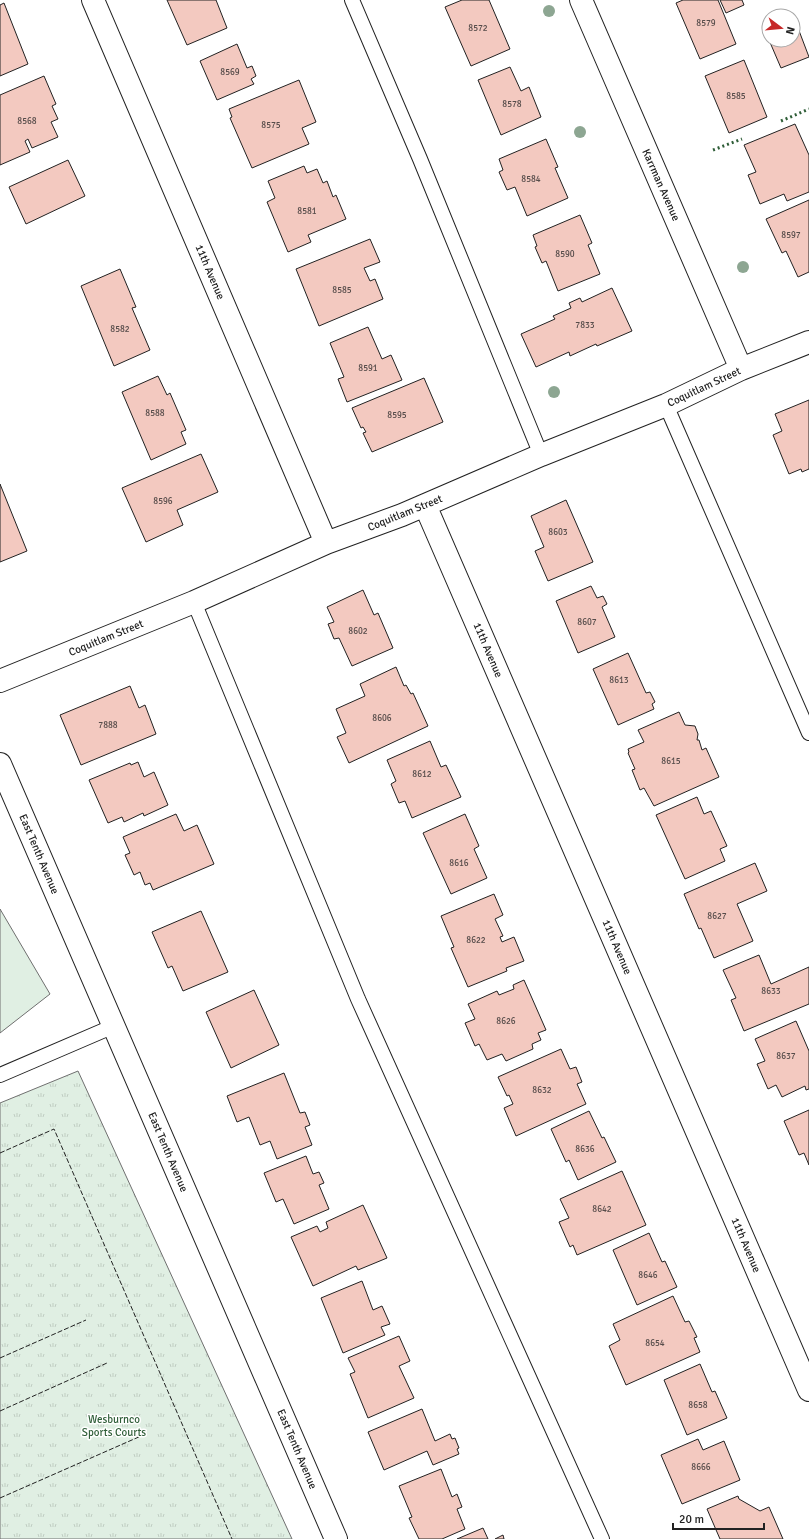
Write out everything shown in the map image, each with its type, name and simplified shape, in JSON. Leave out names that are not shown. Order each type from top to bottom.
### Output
[{"type":"street","name":"11th Avenue","points":[[93,0],[326,543]]},
{"type":"street","name":"Karrman Avenue","points":[[581,0],[741,369]]},
{"type":"street","name":"Coquitlam Street","points":[[0,681],[194,602],[326,543],[425,505],[541,455],[666,404],[741,369],[809,342]]},
{"type":"street","name":"11th Avenue","points":[[425,505],[809,1390]]},
{"type":"street","name":"East Tenth Avenue","points":[[0,764],[336,1539]]},
{"type":"lane","points":[[352,0],[420,159],[541,455]]},
{"type":"lane","points":[[666,404],[809,733]]},
{"type":"lane","points":[[194,602],[358,999],[602,1539]]},
{"type":"lane","points":[[0,1075],[114,1026]]},
{"type":"green space","points":[[0,909],[50,994],[0,1033]]},
{"type":"green space","name":"Wesburnco Sports Courts","points":[[78,1071],[292,1539],[0,1539],[0,1103]]},
{"type":"building","points":[[167,0],[216,0],[227,28],[187,45]]},
{"type":"building","points":[[462,0],[489,0],[510,49],[471,66],[445,7]]},
{"type":"building","points":[[683,0],[718,0],[736,44],[700,59],[676,3]]},
{"type":"building","points":[[720,0],[742,0],[744,5],[726,13]]},
{"type":"building","points":[[4,3],[28,64],[0,76],[0,5]]},
{"type":"building","points":[[801,36],[809,57],[781,68],[772,48],[801,48]]},
{"type":"building","points":[[237,44],[247,68],[252,66],[256,76],[251,79],[254,84],[217,100],[200,61]]},
{"type":"building","points":[[744,60],[767,117],[729,133],[705,76]]},
{"type":"building","points":[[510,67],[521,91],[529,87],[541,117],[501,135],[478,80]]},
{"type":"building","points":[[44,76],[56,104],[52,106],[58,119],[51,122],[58,137],[32,148],[28,139],[25,141],[30,152],[0,165],[0,95]]},
{"type":"building","points":[[299,80],[316,122],[302,128],[309,144],[252,168],[230,118],[232,117],[229,109]]},
{"type":"building","points":[[795,124],[809,155],[809,192],[787,201],[784,194],[760,204],[748,175],[756,172],[744,145]]},
{"type":"building","points":[[546,139],[558,167],[555,168],[568,198],[527,216],[515,187],[507,190],[499,172],[503,170],[499,159]]},
{"type":"building","points":[[68,160],[85,196],[26,224],[9,187]]},
{"type":"building","points":[[304,166],[307,173],[317,169],[323,183],[327,181],[333,197],[336,195],[346,219],[308,235],[311,242],[288,252],[267,202],[275,198],[268,181]]},
{"type":"building","points":[[809,200],[809,272],[798,277],[786,251],[782,253],[766,219]]},
{"type":"building","points":[[580,215],[592,243],[588,245],[600,274],[558,291],[546,261],[542,263],[535,247],[537,246],[533,235]]},
{"type":"building","points":[[370,239],[380,262],[364,268],[370,281],[375,279],[383,299],[319,326],[296,269]]},
{"type":"building","points":[[120,269],[136,307],[132,308],[150,350],[114,366],[81,286]]},
{"type":"building","points":[[612,288],[632,331],[597,346],[596,344],[570,356],[569,352],[536,367],[521,334],[555,319],[553,316],[571,308],[569,303],[580,298],[582,302]]},
{"type":"building","points":[[368,327],[382,359],[391,355],[402,380],[347,402],[338,379],[344,377],[330,343]]},
{"type":"building","points":[[158,376],[167,395],[170,393],[186,430],[181,432],[186,444],[151,460],[122,392]]},
{"type":"building","points":[[424,378],[443,422],[372,452],[363,433],[366,432],[363,427],[361,428],[352,408]]},
{"type":"building","points":[[809,400],[809,469],[802,472],[801,469],[789,474],[773,435],[782,431],[775,414]]},
{"type":"building","points":[[201,454],[218,492],[177,510],[183,525],[146,542],[122,488]]},
{"type":"building","points":[[0,484],[27,551],[0,562]]},
{"type":"building","points":[[566,500],[593,562],[548,581],[535,551],[544,547],[531,516]]},
{"type":"building","points":[[591,586],[597,598],[603,596],[607,604],[602,607],[615,637],[578,653],[556,601]]},
{"type":"building","points":[[363,590],[374,615],[378,613],[393,648],[352,666],[339,638],[334,639],[328,624],[334,622],[327,607]]},
{"type":"building","points":[[628,653],[646,693],[650,692],[655,702],[652,704],[654,709],[618,725],[593,669]]},
{"type":"building","points":[[396,667],[404,686],[406,685],[411,694],[413,693],[428,726],[349,763],[337,737],[346,733],[336,709],[365,696],[360,684]]},
{"type":"building","points":[[130,686],[139,708],[145,705],[156,734],[81,765],[60,715]]},
{"type":"building","points":[[679,712],[685,725],[695,726],[698,734],[697,740],[699,740],[702,750],[706,748],[719,777],[654,806],[644,788],[640,790],[632,770],[635,769],[628,753],[628,749],[644,742],[638,730]]},
{"type":"building","points":[[430,741],[441,767],[446,765],[461,797],[412,818],[405,801],[399,803],[391,784],[396,781],[387,760]]},
{"type":"building","points":[[138,762],[144,777],[154,772],[168,805],[144,816],[143,813],[124,822],[122,817],[108,823],[89,780],[130,763],[131,765]]},
{"type":"building","points":[[697,797],[704,814],[711,811],[727,846],[720,849],[725,861],[685,879],[656,815]]},
{"type":"building","points":[[176,814],[184,831],[197,825],[214,864],[153,890],[150,883],[145,885],[140,872],[134,875],[125,855],[130,853],[123,837]]},
{"type":"building","points":[[465,814],[479,846],[474,849],[487,878],[451,894],[423,833]]},
{"type":"building","points":[[755,863],[767,891],[737,904],[753,941],[714,958],[701,928],[699,929],[684,894]]},
{"type":"building","points":[[494,894],[503,915],[495,919],[503,936],[500,937],[502,942],[514,937],[524,961],[506,968],[507,971],[468,987],[451,948],[454,947],[441,916]]},
{"type":"building","points":[[201,911],[228,972],[183,991],[172,966],[168,968],[152,932]]},
{"type":"building","points":[[759,955],[771,984],[809,967],[809,1004],[744,1031],[731,1000],[736,998],[723,970]]},
{"type":"building","points":[[524,980],[546,1030],[538,1033],[541,1040],[532,1044],[533,1049],[506,1061],[502,1054],[487,1060],[479,1044],[475,1046],[465,1023],[475,1019],[468,1004],[497,991],[499,995],[514,989],[513,985]]},
{"type":"building","points":[[254,990],[279,1045],[231,1068],[206,1012]]},
{"type":"building","points":[[796,1021],[809,1051],[809,1089],[806,1090],[805,1086],[782,1097],[776,1085],[768,1089],[757,1064],[765,1061],[755,1039]]},
{"type":"building","points":[[561,1049],[570,1069],[576,1067],[582,1082],[577,1084],[586,1104],[516,1136],[504,1108],[513,1104],[509,1095],[507,1096],[498,1077]]},
{"type":"building","points":[[284,1073],[300,1113],[305,1112],[310,1125],[305,1127],[312,1145],[277,1159],[270,1141],[260,1145],[249,1117],[237,1122],[227,1096]]},
{"type":"building","points":[[809,1110],[809,1165],[804,1153],[799,1155],[784,1121]]},
{"type":"building","points":[[589,1111],[616,1162],[578,1180],[569,1160],[566,1162],[551,1129]]},
{"type":"building","points":[[306,1156],[313,1174],[319,1172],[324,1183],[319,1185],[329,1209],[294,1224],[283,1199],[276,1202],[264,1173]]},
{"type":"building","points":[[622,1171],[646,1225],[577,1255],[573,1245],[570,1247],[559,1222],[569,1218],[560,1199]]},
{"type":"building","points":[[363,1205],[387,1258],[358,1270],[356,1266],[313,1286],[291,1237],[317,1226],[320,1232],[328,1228],[326,1222]]},
{"type":"building","points":[[649,1233],[662,1262],[665,1261],[677,1287],[637,1305],[613,1250]]},
{"type":"building","points":[[362,1281],[373,1310],[382,1306],[390,1324],[381,1327],[385,1335],[343,1353],[321,1298]]},
{"type":"building","points":[[673,1296],[685,1322],[689,1321],[697,1337],[694,1338],[700,1352],[626,1385],[609,1346],[620,1340],[613,1324]]},
{"type":"building","points":[[399,1336],[410,1361],[399,1366],[414,1398],[368,1418],[350,1374],[355,1372],[348,1358]]},
{"type":"building","points":[[700,1364],[712,1392],[715,1391],[727,1418],[687,1435],[664,1380]]},
{"type":"building","points":[[422,1409],[435,1441],[450,1434],[452,1439],[455,1438],[459,1448],[457,1449],[459,1454],[433,1465],[427,1451],[384,1470],[368,1432]]},
{"type":"building","points":[[698,1439],[703,1450],[724,1441],[740,1480],[682,1504],[661,1455]]},
{"type":"building","points":[[441,1469],[452,1497],[457,1494],[462,1507],[457,1509],[465,1529],[442,1539],[419,1539],[409,1518],[412,1517],[399,1486]]},
{"type":"building","points":[[738,1496],[739,1499],[760,1511],[769,1507],[783,1539],[720,1539],[707,1509]]},
{"type":"building","points":[[483,1528],[488,1539],[457,1539]]},
{"type":"building","points":[[503,1535],[504,1539],[495,1539]]},
{"type":"hedge","points":[[781,121],[809,109]]},
{"type":"hedge","points":[[713,150],[742,139]]},
{"type":"fence","points":[[0,1153],[54,1129],[232,1539]]},
{"type":"fence","points":[[0,1358],[86,1320]]},
{"type":"fence","points":[[0,1411],[107,1363]]},
{"type":"fence","points":[[0,1498],[141,1436]]}]
